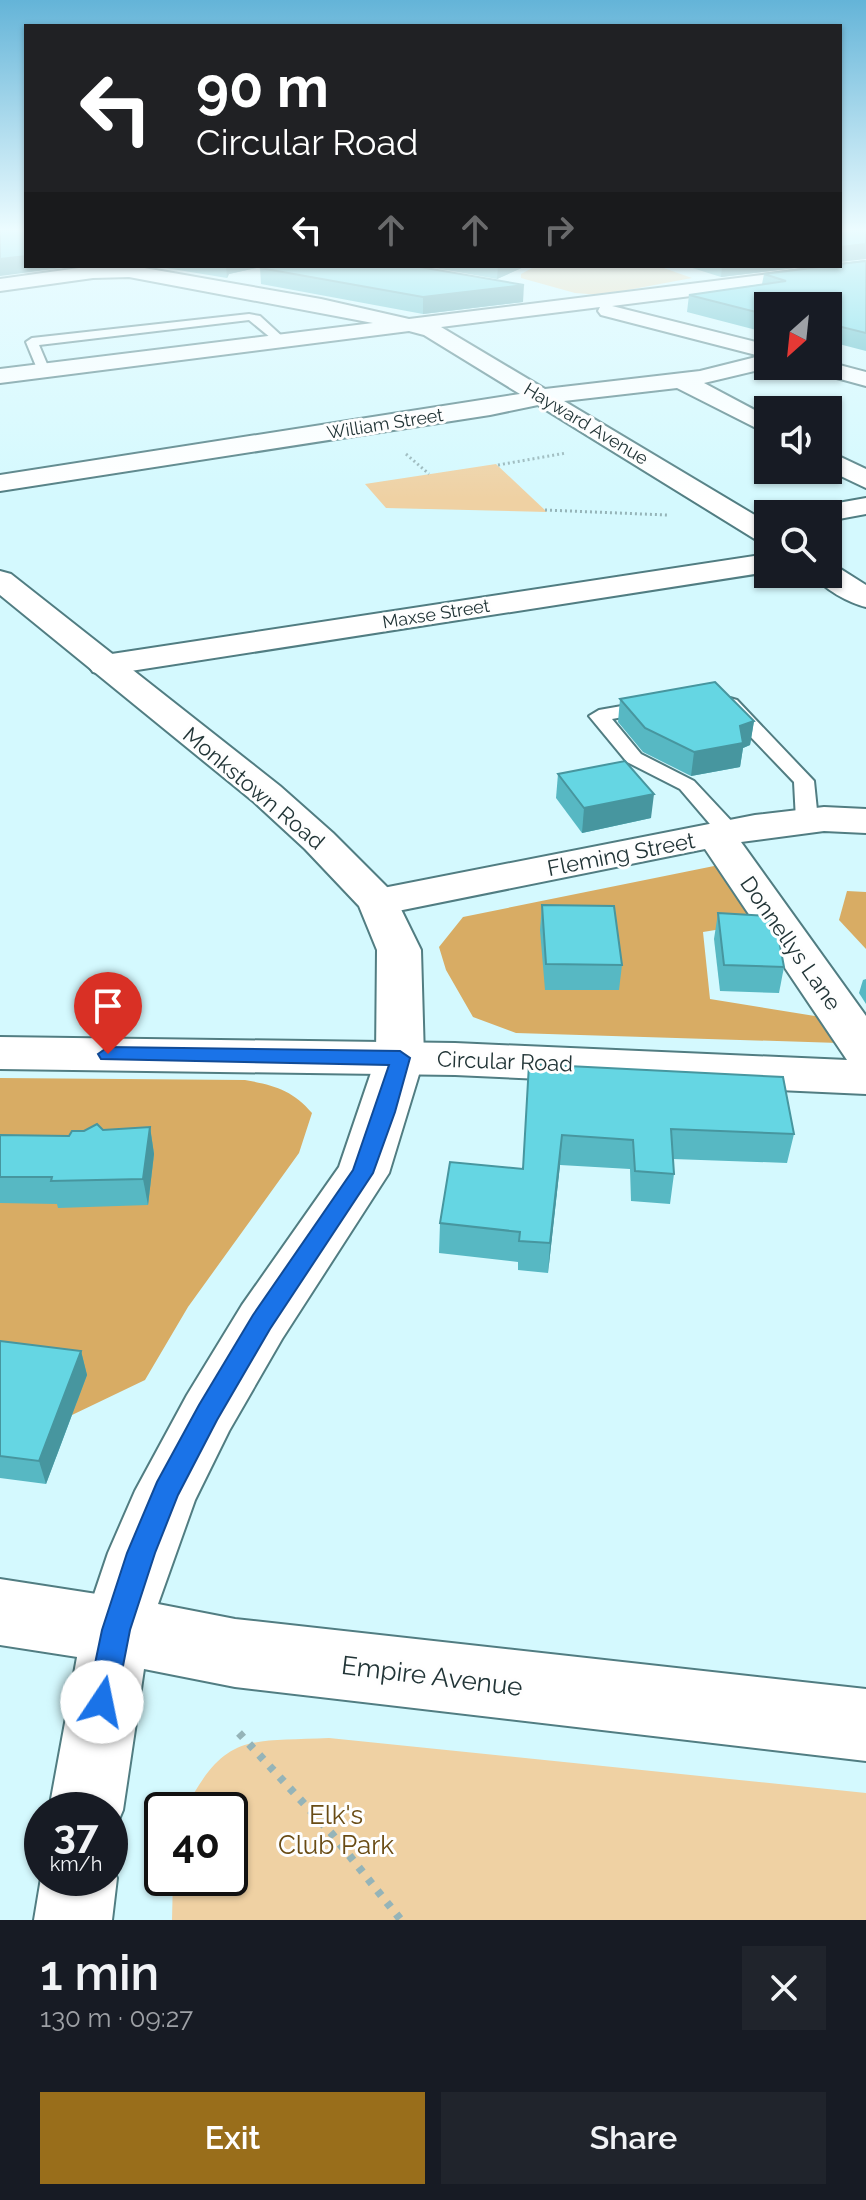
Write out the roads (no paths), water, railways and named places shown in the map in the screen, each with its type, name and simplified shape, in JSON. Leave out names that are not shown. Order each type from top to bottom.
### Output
[{"type":"street","name":"Hayward Avenue","points":[[388,320],[431,330],[754,523]]},
{"type":"street","points":[[0,376],[460,320]]},
{"type":"street","points":[[640,320],[754,348]]},
{"type":"street","name":"William Street","points":[[0,483],[678,379],[754,364]]},
{"type":"street","points":[[842,372],[866,379]]},
{"type":"street","points":[[678,379],[754,420]]},
{"type":"street","points":[[842,467],[866,480]]},
{"type":"street","points":[[842,510],[866,506]]},
{"type":"street","name":"Maxse Street","points":[[105,665],[754,565]]},
{"type":"street","name":"Monkstown Road","points":[[0,580],[267,794],[319,841],[378,902],[399,950],[400,1058],[363,1173],[262,1322],[208,1413],[167,1491],[141,1553],[116,1630],[89,1792]]},
{"type":"street","points":[[842,583],[866,598]]},
{"type":"street","name":"Fleming Street","points":[[378,902],[807,820],[866,821]]},
{"type":"street","name":"Donnellys Lane","points":[[723,834],[866,1051]]},
{"type":"street","name":"Circular Road","points":[[0,1053],[400,1058],[736,1069],[866,1077]]},
{"type":"street","name":"Empire Avenue","points":[[0,1612],[235,1653],[747,1714],[866,1725]]},
{"type":"street","points":[[73,1920],[76,1896]]},
{"type":"lane","points":[[44,371],[32,342],[226,320]]},
{"type":"lane","points":[[258,320],[281,341]]},
{"type":"lane","points":[[707,698],[722,695],[804,781],[807,820]]},
{"type":"lane","points":[[676,703],[599,716],[634,758],[687,785],[723,834]]},
{"type":"park label","name":"Elk's Club Park","points":[[336,1830]]}]
